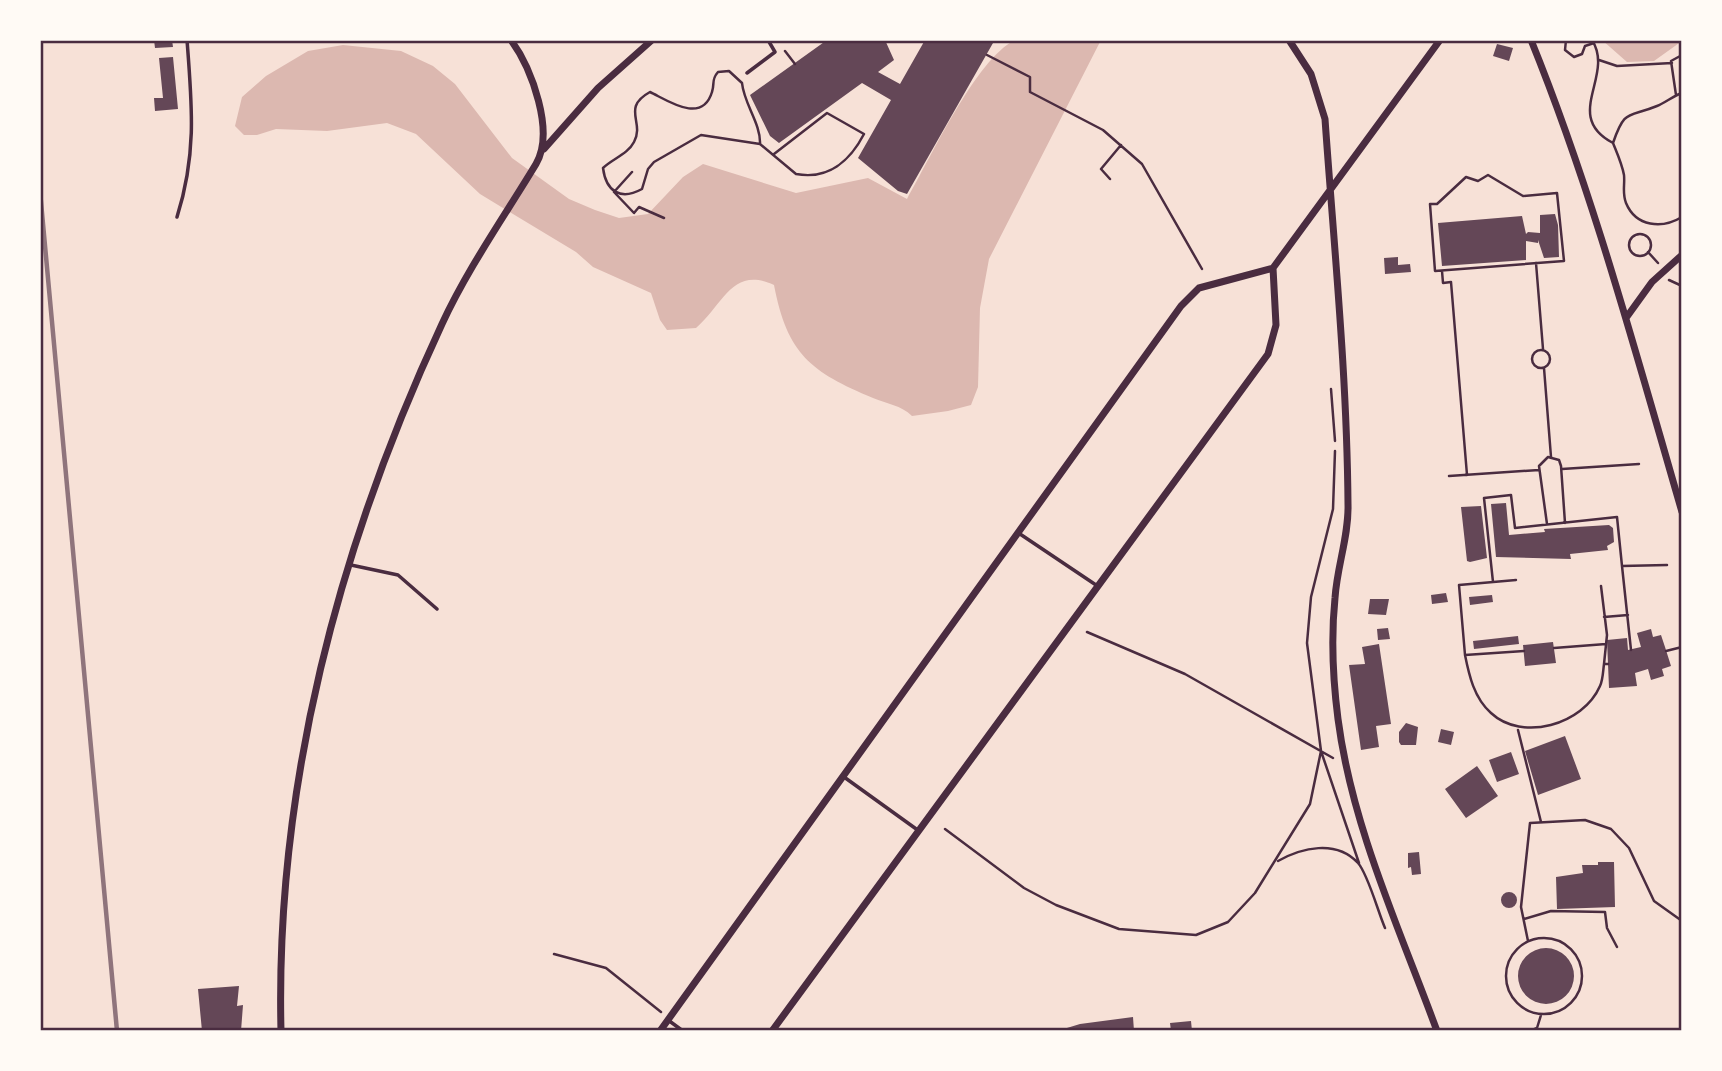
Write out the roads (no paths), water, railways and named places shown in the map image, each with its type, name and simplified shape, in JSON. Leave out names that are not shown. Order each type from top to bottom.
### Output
[{"type":"street","points":[[511,40],[531,75],[538,99],[544,149]]},
{"type":"street","points":[[281,1031],[279,969],[289,842],[301,754],[333,616],[373,491],[443,323],[490,235],[544,149],[598,88],[652,40]]},
{"type":"street","points":[[1289,40],[1311,74],[1325,119],[1347,444],[1346,541],[1335,597],[1333,641],[1338,719],[1346,764],[1362,824],[1437,1031]]},
{"type":"street","points":[[772,1031],[921,832],[1096,585],[1268,354],[1276,325],[1273,268],[1440,40]]},
{"type":"street","points":[[1531,40],[1573,152],[1626,318],[1682,512]]},
{"type":"street","points":[[1626,318],[1652,282],[1682,255]]},
{"type":"street","points":[[660,1031],[1020,534],[1181,306],[1199,288],[1273,268]]},
{"type":"lane","points":[[177,217],[189,180],[192,131],[187,40]]},
{"type":"lane","points":[[747,73],[775,52],[768,40]]},
{"type":"lane","points":[[1020,534],[1096,585]]},
{"type":"lane","points":[[349,564],[398,575],[437,609]]},
{"type":"lane","points":[[844,777],[921,832]]},
{"type":"lane","points":[[668,1019],[683,1031]]},
{"type":"railway","points":[[40,191],[117,1031]]}]
